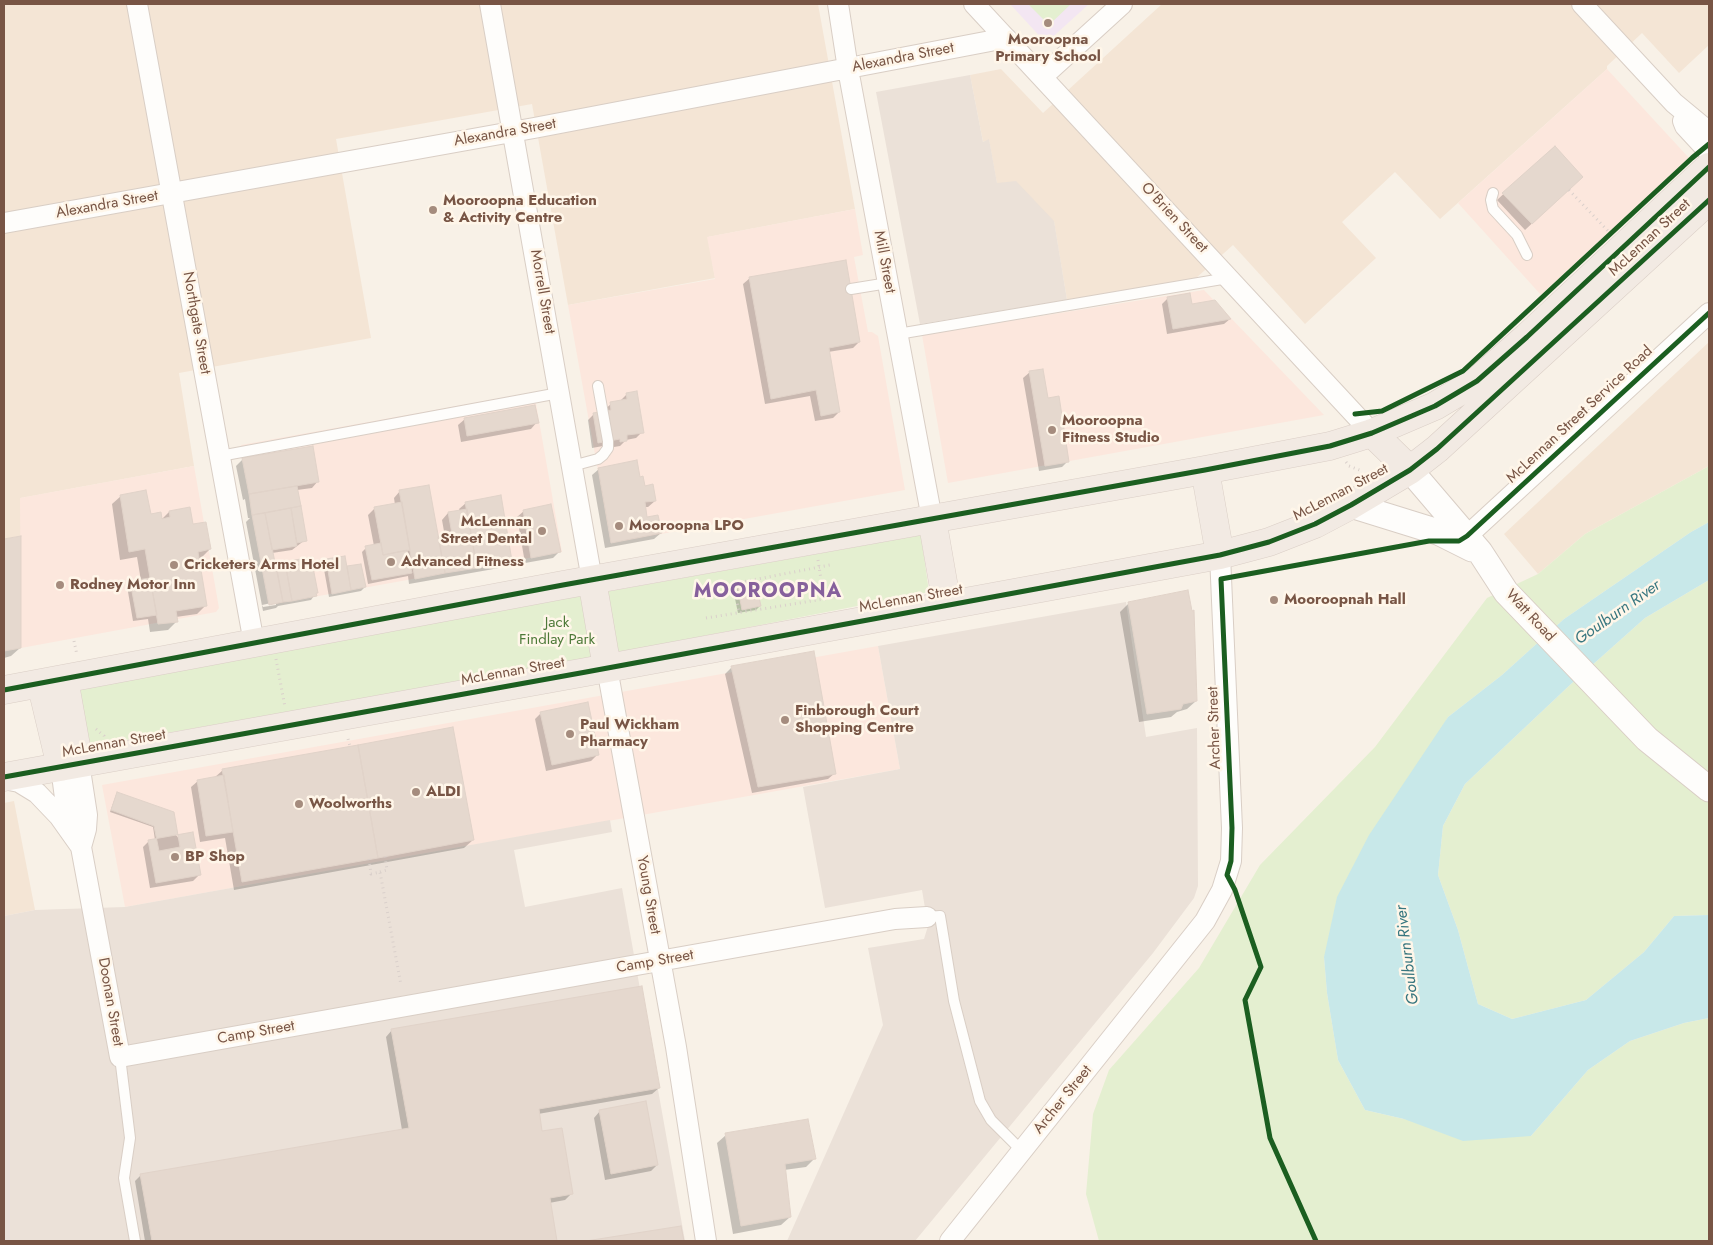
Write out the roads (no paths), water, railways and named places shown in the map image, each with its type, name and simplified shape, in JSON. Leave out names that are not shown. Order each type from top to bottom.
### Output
[{"type":"highway","name":"McLennan Street","points":[[4,690],[592,580],[1330,446],[1372,433],[1435,406],[1477,381],[1527,337],[1709,167]]},
{"type":"highway","name":"McLennan Street","points":[[4,778],[1220,555],[1269,542],[1315,524],[1351,506],[1410,470],[1466,424],[1709,200]]},
{"type":"highway","points":[[1372,433],[1410,470]]},
{"type":"highway","points":[[1206,470],[1220,555]]},
{"type":"highway","points":[[932,519],[947,605]]},
{"type":"highway","points":[[592,580],[607,668]]},
{"type":"highway","points":[[52,681],[70,765]]},
{"type":"street","name":"Northgate Street","points":[[137,4],[220,456],[264,641]]},
{"type":"street","name":"Morrell Street","points":[[490,4],[592,580]]},
{"type":"street","name":"Mill Street","points":[[838,4],[848,69],[932,519]]},
{"type":"street","name":"O'Brien Street","points":[[974,4],[1372,433]]},
{"type":"street","points":[[1042,77],[1122,4]]},
{"type":"street","points":[[1582,4],[1674,103],[1709,132]]},
{"type":"street","name":"Alexandra Street","points":[[4,223],[172,194],[1006,38]]},
{"type":"street","points":[[1674,103],[1685,126],[1709,152]]},
{"type":"street","name":"McLennan Street Service Road","points":[[1467,536],[1709,313]]},
{"type":"street","name":"Watt Road","points":[[1410,470],[1467,536],[1506,592],[1647,740],[1709,789]]},
{"type":"street","points":[[1351,506],[1438,532],[1459,541],[1484,558]]},
{"type":"street","name":"Archer Street","points":[[950,1241],[1205,921],[1225,883],[1231,861],[1232,828],[1220,555]]},
{"type":"street","name":"Young Street","points":[[607,668],[677,1055],[706,1241]]},
{"type":"street","name":"Doonan Street","points":[[70,765],[87,815],[87,824],[75,839],[120,1057]]},
{"type":"street","points":[[4,778],[20,782],[37,793],[53,809],[75,839]]},
{"type":"street","name":"Camp Street","points":[[120,1057],[895,919],[927,916]]},
{"type":"lane","points":[[1493,193],[1491,200],[1494,209],[1517,235],[1527,255]]},
{"type":"lane","points":[[898,334],[1229,278]]},
{"type":"lane","points":[[851,289],[888,283]]},
{"type":"lane","points":[[572,466],[598,459],[608,448],[598,386]]},
{"type":"lane","points":[[220,456],[559,393]]},
{"type":"lane","name":"Camp Street","points":[[927,916],[940,916],[954,1001],[980,1101],[991,1120],[1021,1150]]},
{"type":"lane","name":"Doonan Street","points":[[120,1057],[130,1138],[124,1178],[135,1241]]},
{"type":"water","name":"Goulburn River","points":[[1709,522],[1709,580],[1645,618],[1571,684],[1465,784],[1443,826],[1438,875],[1458,930],[1478,1004],[1512,1019],[1586,1000],[1644,952],[1674,916],[1709,915],[1709,1018],[1684,1023],[1630,1041],[1588,1070],[1531,1136],[1463,1141],[1404,1119],[1365,1110],[1338,1060],[1327,993],[1324,957],[1337,897],[1369,835],[1448,717],[1502,675],[1564,619],[1691,532]]},
{"type":"place","name":"Mooroopna Primary School","points":[[1048,23]]},
{"type":"place","name":"Mooroopna Education & Activity Centre","points":[[433,210]]},
{"type":"place","name":"Mooroopna Fitness Studio","points":[[1052,430]]},
{"type":"place","name":"Mooroopna LPO","points":[[619,526]]},
{"type":"place","name":"McLennan Street Dental","points":[[542,531]]},
{"type":"place","name":"Advanced Fitness","points":[[391,562]]},
{"type":"place","name":"Cricketers Arms Hotel","points":[[174,565]]},
{"type":"place","name":"Rodney Motor Inn","points":[[60,585]]},
{"type":"place","name":"Mooroopnah Hall","points":[[1274,600]]},
{"type":"place","name":"Finborough Court Shopping Centre","points":[[785,720]]},
{"type":"place","name":"Paul Wickham Pharmacy","points":[[570,734]]},
{"type":"place","name":"ALDI","points":[[416,792]]},
{"type":"place","name":"Woolworths","points":[[299,804]]},
{"type":"place","name":"BP Shop","points":[[175,857]]},
{"type":"district","name":"MOOROOPNA","points":[[768,592]]},
{"type":"park label","name":"Jack Findlay Park","points":[[557,632]]}]
